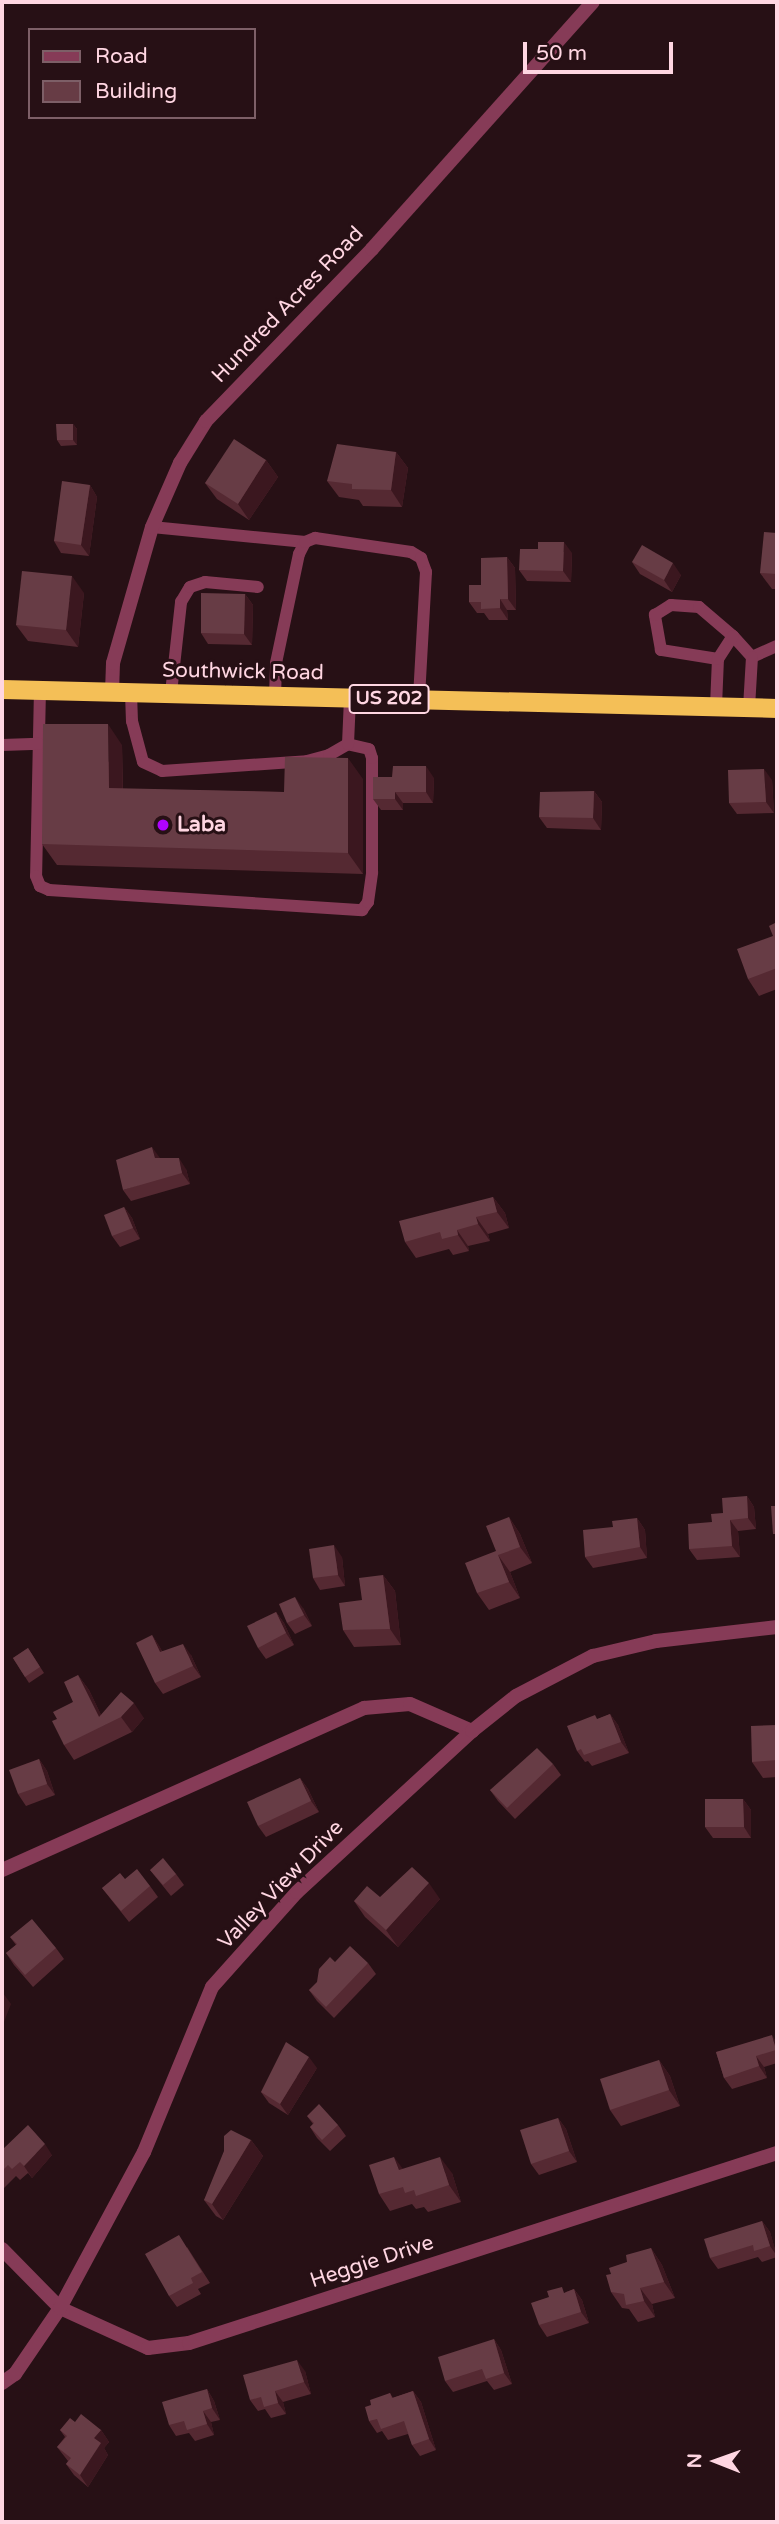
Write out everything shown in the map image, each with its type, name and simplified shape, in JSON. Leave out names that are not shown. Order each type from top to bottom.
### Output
[{"type":"highway","name":"Southwick Road","points":[[2,689],[777,708]]},
{"type":"street","name":"Hundred Acres Road","points":[[122,692],[113,663],[152,527],[180,463],[206,421],[372,249],[593,2]]},
{"type":"street","name":"Valley View Drive","points":[[2,2383],[15,2374],[60,2308],[144,2152],[212,1987],[297,1892],[472,1731],[516,1696],[593,1656],[656,1641],[777,1627]]},
{"type":"street","points":[[2,1870],[364,1707],[410,1704],[472,1731]]},
{"type":"street","name":"Heggie Drive","points":[[2,2249],[60,2308],[148,2348],[189,2343],[777,2153]]},
{"type":"lane","points":[[152,527],[305,542],[315,538],[411,552],[421,558],[426,572],[419,699]]},
{"type":"lane","points":[[275,696],[276,663],[305,542]]},
{"type":"lane","points":[[171,694],[181,602],[190,587],[205,582],[258,587]]},
{"type":"lane","points":[[718,659],[661,650],[654,615],[671,605],[699,607],[733,636],[752,657],[749,707]]},
{"type":"lane","points":[[716,706],[718,659],[733,636]]},
{"type":"lane","points":[[752,657],[777,646]]},
{"type":"lane","points":[[40,690],[36,876],[40,886],[348,912],[362,910],[368,901],[372,758],[369,749],[348,744],[307,761],[162,771],[143,762],[122,692]]},
{"type":"lane","points":[[348,744],[350,698]]},
{"type":"lane","points":[[2,745],[39,744]]},
{"type":"building","points":[[56,424],[73,424],[73,440],[57,440]]},
{"type":"building","points":[[234,439],[266,460],[238,504],[205,483]]},
{"type":"building","points":[[337,444],[396,452],[391,490],[352,489],[352,484],[327,481]]},
{"type":"building","points":[[62,481],[90,485],[81,545],[54,541]]},
{"type":"building","points":[[764,532],[777,533],[777,574],[760,573]]},
{"type":"building","points":[[538,542],[564,542],[563,571],[519,570],[520,549],[538,549]]},
{"type":"building","points":[[642,545],[673,563],[664,580],[632,562]]},
{"type":"building","points":[[507,557],[508,599],[500,599],[500,608],[481,609],[481,602],[469,602],[469,585],[481,585],[481,558]]},
{"type":"building","points":[[22,571],[72,576],[66,630],[16,625]]},
{"type":"building","points":[[201,593],[245,594],[244,634],[201,633]]},
{"type":"building","points":[[43,724],[108,724],[109,788],[284,792],[285,757],[348,758],[348,853],[42,844]]},
{"type":"building","points":[[393,766],[426,766],[426,792],[395,792],[395,799],[373,799],[373,777],[392,777]]},
{"type":"building","points":[[764,769],[766,802],[729,803],[728,770]]},
{"type":"building","points":[[594,791],[593,818],[539,817],[540,792]]},
{"type":"building","points":[[777,922],[777,968],[748,979],[737,949],[773,936],[769,926]]},
{"type":"building","points":[[152,1147],[155,1158],[179,1158],[182,1173],[123,1190],[116,1160]]},
{"type":"building","points":[[493,1197],[497,1212],[476,1217],[478,1224],[457,1230],[458,1235],[442,1239],[440,1232],[405,1242],[399,1221]]},
{"type":"building","points":[[124,1207],[133,1228],[112,1236],[104,1215]]},
{"type":"building","points":[[747,1496],[748,1518],[730,1520],[732,1546],[689,1549],[688,1524],[712,1522],[711,1514],[723,1513],[722,1498]]},
{"type":"building","points":[[771,1506],[777,1506],[777,1534],[773,1534]]},
{"type":"building","points":[[509,1517],[520,1547],[498,1555],[509,1582],[477,1593],[465,1563],[496,1551],[486,1526]]},
{"type":"building","points":[[637,1518],[640,1547],[585,1557],[583,1530],[613,1527],[612,1521]]},
{"type":"building","points":[[334,1545],[338,1575],[313,1578],[309,1549]]},
{"type":"building","points":[[383,1575],[390,1629],[343,1630],[339,1603],[362,1600],[359,1578]]},
{"type":"building","points":[[295,1597],[304,1615],[287,1623],[279,1604]]},
{"type":"building","points":[[276,1612],[286,1633],[258,1648],[247,1626]]},
{"type":"building","points":[[152,1635],[160,1652],[183,1644],[193,1666],[155,1683],[136,1643]]},
{"type":"building","points":[[28,1648],[40,1667],[25,1677],[13,1658]]},
{"type":"building","points":[[78,1675],[99,1717],[121,1692],[134,1703],[121,1717],[64,1745],[52,1721],[57,1719],[53,1712],[73,1702],[64,1682]]},
{"type":"building","points":[[610,1714],[621,1742],[584,1755],[581,1749],[577,1751],[567,1726],[595,1715],[597,1719]]},
{"type":"building","points":[[777,1725],[777,1760],[752,1762],[751,1726]]},
{"type":"building","points":[[537,1748],[553,1764],[507,1808],[490,1790]]},
{"type":"building","points":[[39,1759],[47,1784],[18,1794],[9,1770]]},
{"type":"building","points":[[300,1778],[311,1801],[258,1826],[247,1802]]},
{"type":"building","points":[[705,1799],[743,1799],[744,1827],[705,1827]]},
{"type":"building","points":[[163,1858],[176,1874],[163,1885],[150,1870]]},
{"type":"building","points":[[412,1867],[429,1883],[386,1930],[354,1901],[367,1886],[380,1897]]},
{"type":"building","points":[[137,1869],[150,1886],[121,1911],[102,1888],[120,1873],[125,1879]]},
{"type":"building","points":[[32,1919],[56,1948],[25,1975],[6,1953],[17,1944],[10,1937]]},
{"type":"building","points":[[350,1946],[368,1963],[326,2007],[309,1990],[317,1982],[319,1969],[330,1957],[335,1962]]},
{"type":"building","points":[[772,2035],[776,2050],[756,2056],[759,2066],[724,2078],[716,2052]]},
{"type":"building","points":[[286,2042],[309,2057],[280,2104],[261,2092]]},
{"type":"building","points":[[659,2060],[669,2090],[610,2110],[600,2079]]},
{"type":"building","points":[[319,2104],[338,2125],[322,2140],[310,2127],[314,2123],[307,2116]]},
{"type":"building","points":[[558,2118],[569,2151],[531,2164],[520,2130]]},
{"type":"building","points":[[28,2125],[45,2144],[24,2166],[20,2162],[12,2169],[8,2165],[2,2171],[2,2150]]},
{"type":"building","points":[[231,2130],[251,2140],[212,2204],[204,2200],[224,2151],[224,2136]]},
{"type":"building","points":[[394,2157],[399,2170],[440,2157],[449,2185],[416,2196],[414,2190],[405,2193],[403,2187],[379,2194],[369,2165]]},
{"type":"building","points":[[762,2221],[770,2246],[754,2251],[753,2245],[710,2258],[704,2239]]},
{"type":"building","points":[[179,2235],[202,2272],[191,2278],[193,2283],[169,2296],[145,2254]]},
{"type":"building","points":[[651,2248],[664,2282],[640,2288],[644,2301],[626,2305],[624,2294],[611,2292],[606,2275],[611,2274],[609,2268],[627,2262],[626,2255]]},
{"type":"building","points":[[562,2287],[564,2293],[574,2289],[581,2312],[539,2325],[531,2303],[549,2297],[547,2291]]},
{"type":"building","points":[[494,2339],[504,2373],[486,2379],[482,2369],[445,2381],[438,2357]]},
{"type":"building","points":[[297,2360],[304,2382],[275,2391],[278,2403],[264,2407],[261,2397],[250,2400],[243,2375]]},
{"type":"building","points":[[207,2389],[212,2408],[203,2411],[207,2424],[187,2430],[184,2421],[169,2425],[162,2402]]},
{"type":"building","points":[[413,2391],[429,2439],[412,2445],[404,2421],[381,2429],[377,2419],[369,2421],[365,2407],[371,2405],[370,2400],[390,2393],[392,2398]]},
{"type":"building","points":[[81,2414],[101,2430],[94,2438],[101,2443],[80,2475],[66,2464],[71,2458],[57,2447],[67,2436],[60,2430],[70,2418],[75,2422]]},
{"type":"place","name":"Laba","points":[[163,825]]}]
